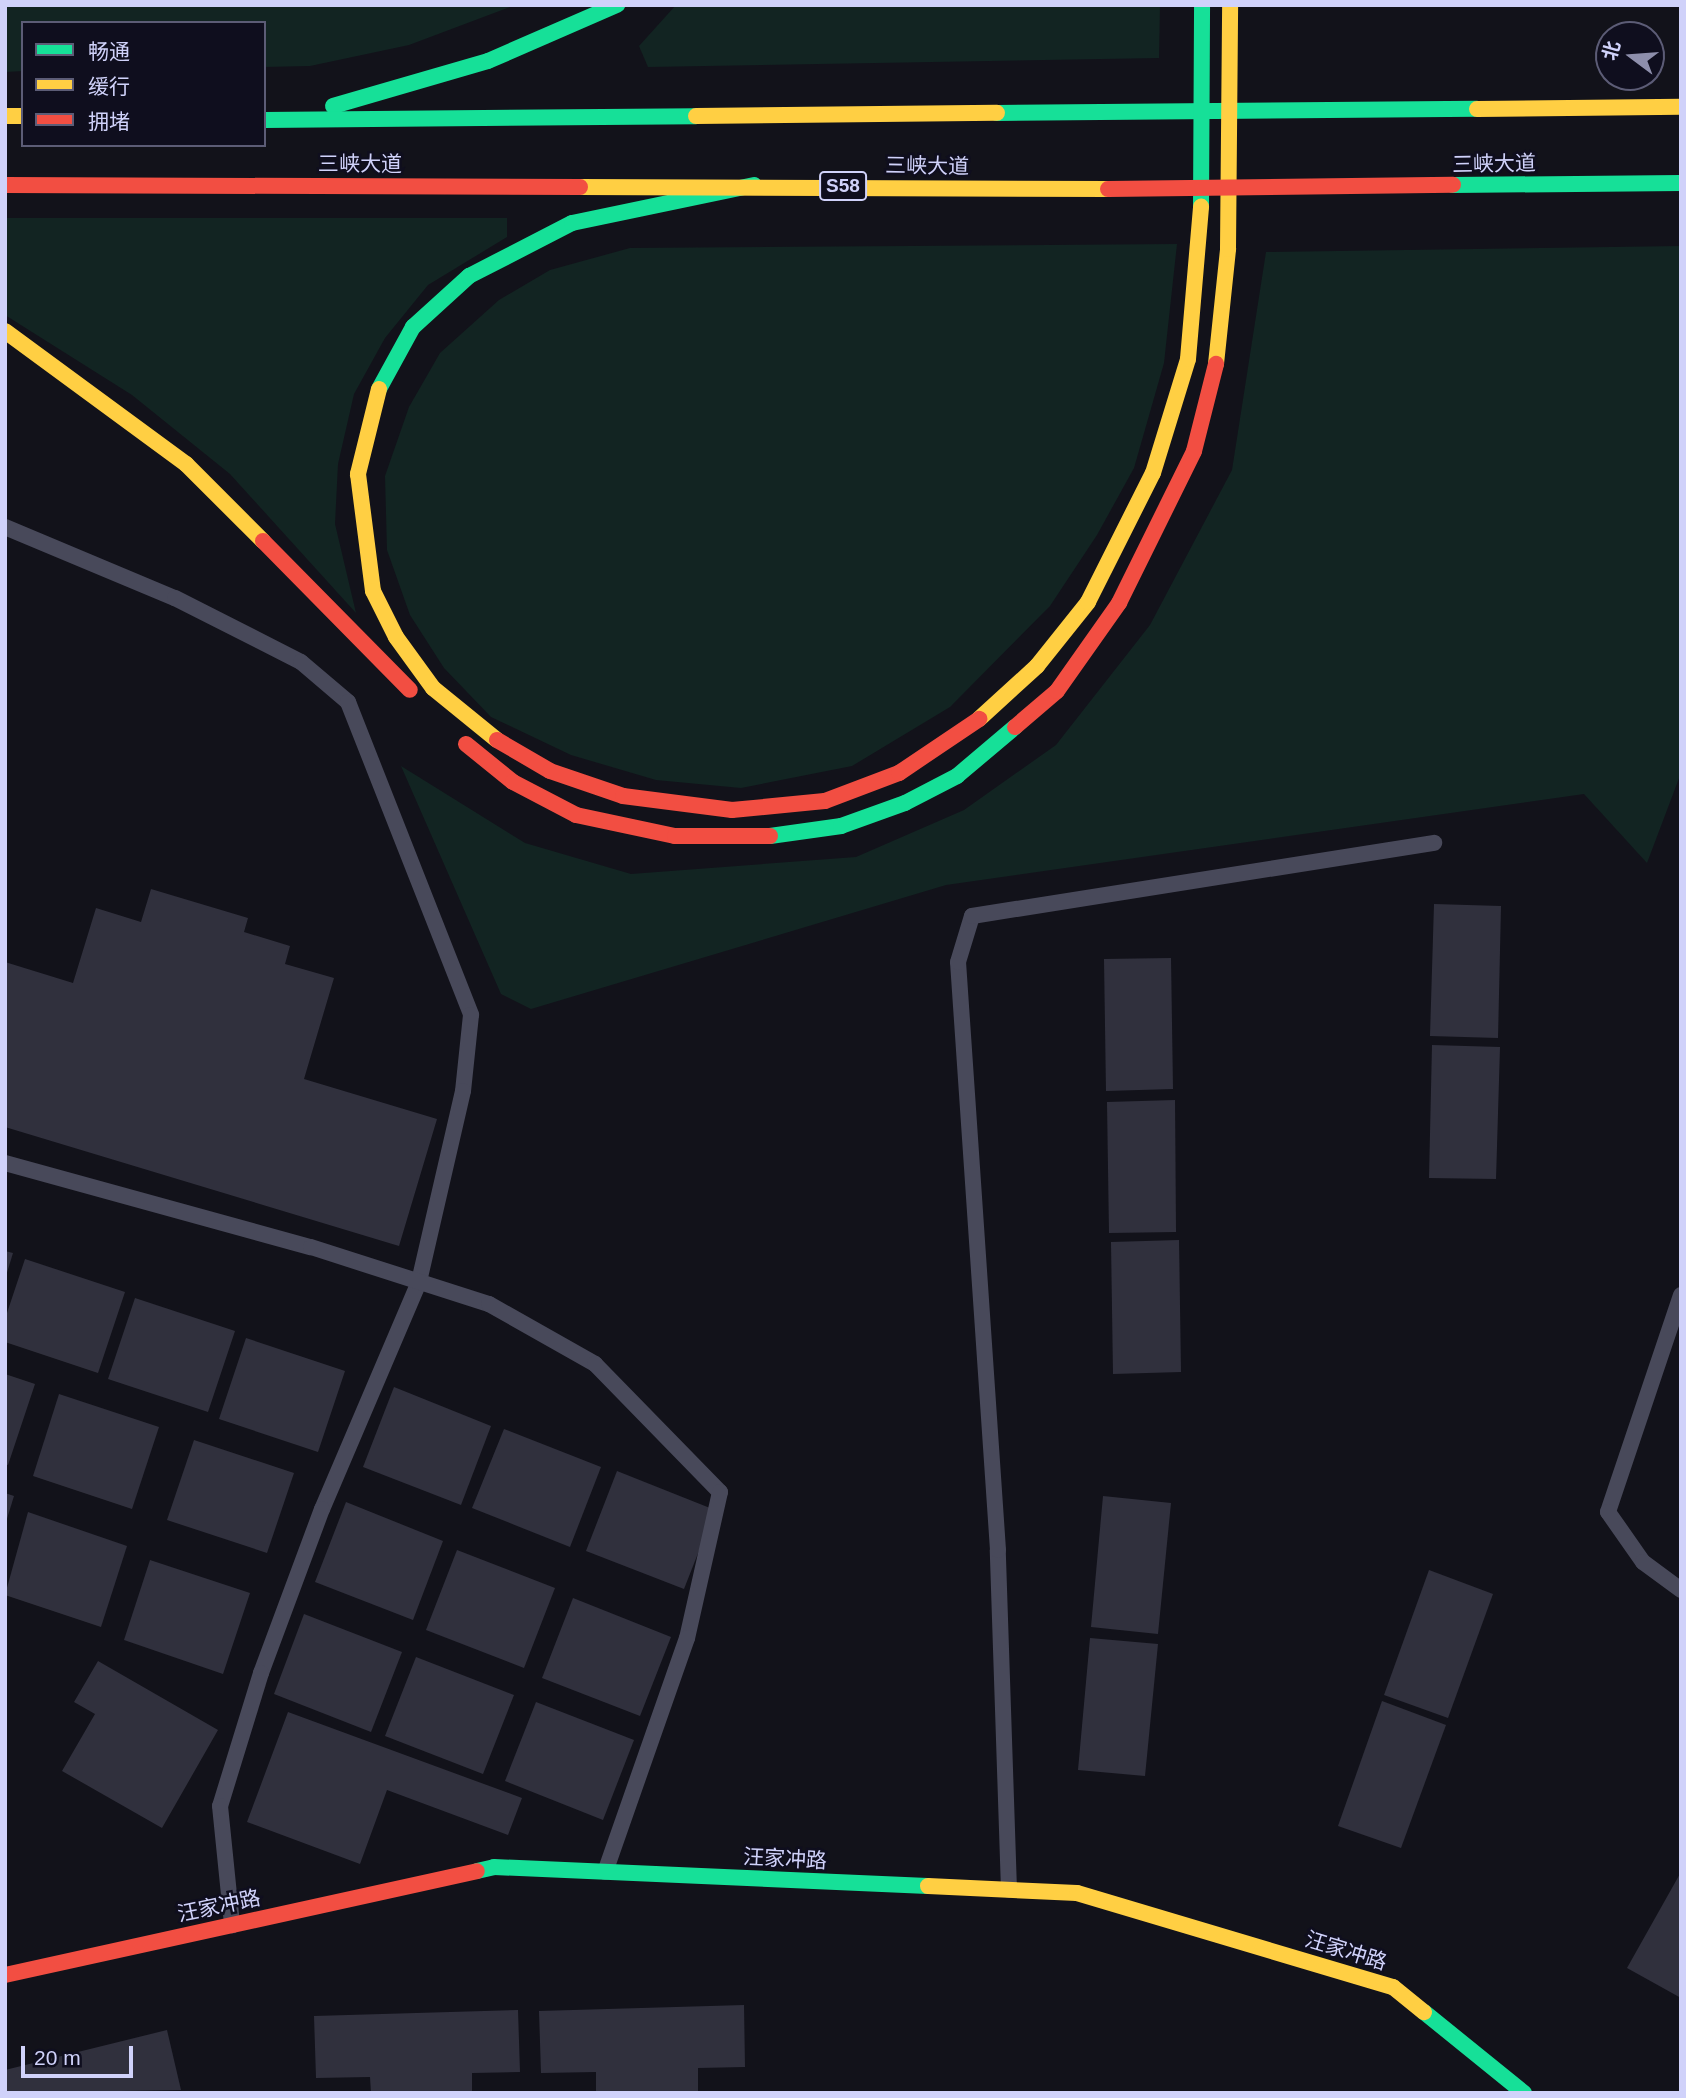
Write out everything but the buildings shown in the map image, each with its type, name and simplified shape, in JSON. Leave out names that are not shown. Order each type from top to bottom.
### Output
[{"type":"main road","points":[[283,120],[488,61],[617,5]]},
{"type":"main road","points":[[754,185],[572,223],[469,275],[413,327],[373,401],[358,474],[362,532],[373,591],[396,637],[433,688],[487,734],[550,771],[623,796],[732,810],[825,801],[899,774],[962,734],[1037,666],[1088,602],[1153,473],[1188,359],[1201,247],[1202,5]]},
{"type":"main road","points":[[448,729],[513,782],[576,815],[675,836],[773,836],[841,826],[957,776],[1057,691],[1119,603],[1168,513],[1194,451],[1218,355],[1228,249],[1230,5]]},
{"type":"main road","points":[[266,120],[1681,107]]},
{"type":"main road","name":"三峡大道","points":[[5,185],[1681,184]]},
{"type":"main road","points":[[5,331],[186,464],[418,700]]},
{"type":"main road","name":"汪家冲路","points":[[5,1975],[494,1867],[1077,1893],[1393,1987],[1524,2093]]},
{"type":"lane","points":[[5,527],[175,598],[301,662],[348,702],[471,1016],[463,1091],[419,1282],[322,1508],[261,1673],[220,1806],[232,1925]]},
{"type":"lane","points":[[1009,1890],[998,1550],[958,962],[972,916],[1434,843]]},
{"type":"lane","points":[[5,1163],[489,1304],[595,1364],[720,1492],[687,1639],[605,1872]]},
{"type":"lane","points":[[1681,1295],[1608,1512],[1643,1562],[1681,1590]]},
{"type":"green space","points":[[5,5],[515,5],[409,45],[310,66],[266,67],[266,21],[21,21],[21,71],[5,72]]},
{"type":"green space","points":[[676,5],[1160,5],[1159,58],[648,67],[639,46]]},
{"type":"green space","points":[[5,218],[507,218],[507,237],[428,285],[385,338],[354,394],[338,464],[335,524],[356,613],[230,474],[132,395],[5,315]]},
{"type":"green space","points":[[1177,244],[1164,363],[1134,468],[1097,535],[1050,606],[950,707],[852,766],[741,788],[656,780],[571,755],[491,717],[444,668],[410,615],[387,550],[385,476],[409,407],[440,353],[499,300],[550,270],[630,248]]},
{"type":"green space","points":[[1681,246],[1681,773],[1647,863],[1584,794],[946,885],[531,1009],[501,994],[401,766],[525,843],[631,874],[856,857],[964,810],[1056,745],[1150,625],[1232,470],[1266,252]]},
{"type":"traffic: fast","points":[[333,106],[488,61],[617,5]]},
{"type":"traffic: fast","points":[[1201,207],[1202,5]]},
{"type":"traffic: fast","points":[[997,113],[1477,109]]},
{"type":"traffic: fast","points":[[266,120],[696,116]]},
{"type":"traffic: fast","points":[[1453,185],[1681,183]]},
{"type":"traffic: fast","points":[[379,389],[413,327],[469,276],[572,223],[754,185]]},
{"type":"traffic: fast","points":[[770,836],[841,826],[905,803],[957,776],[1015,727]]},
{"type":"traffic: fast","points":[[477,1871],[494,1867],[928,1886]]},
{"type":"traffic: fast","points":[[1424,2012],[1524,2093]]},
{"type":"traffic: slow","points":[[1216,364],[1228,249],[1230,5]]},
{"type":"traffic: slow","points":[[1477,109],[1681,107]]},
{"type":"traffic: slow","points":[[696,116],[997,113]]},
{"type":"traffic: slow","points":[[5,116],[21,116]]},
{"type":"traffic: slow","points":[[580,187],[1108,189]]},
{"type":"traffic: slow","points":[[979,719],[1037,666],[1088,602],[1153,473],[1188,359],[1201,207]]},
{"type":"traffic: slow","points":[[5,331],[186,464],[263,541]]},
{"type":"traffic: slow","points":[[379,389],[358,474],[373,591],[396,637],[433,688],[497,740]]},
{"type":"traffic: slow","points":[[928,1886],[1077,1893],[1393,1987],[1424,2012]]},
{"type":"traffic: jam","points":[[5,185],[580,187]]},
{"type":"traffic: jam","points":[[1108,189],[1453,185]]},
{"type":"traffic: jam","points":[[1015,727],[1057,691],[1119,603],[1194,451],[1216,364]]},
{"type":"traffic: jam","points":[[263,541],[410,690]]},
{"type":"traffic: jam","points":[[497,740],[550,771],[623,796],[732,810],[825,801],[899,773],[979,719]]},
{"type":"traffic: jam","points":[[466,744],[513,782],[576,815],[675,836],[770,836]]},
{"type":"traffic: jam","points":[[5,1975],[477,1871]]}]
